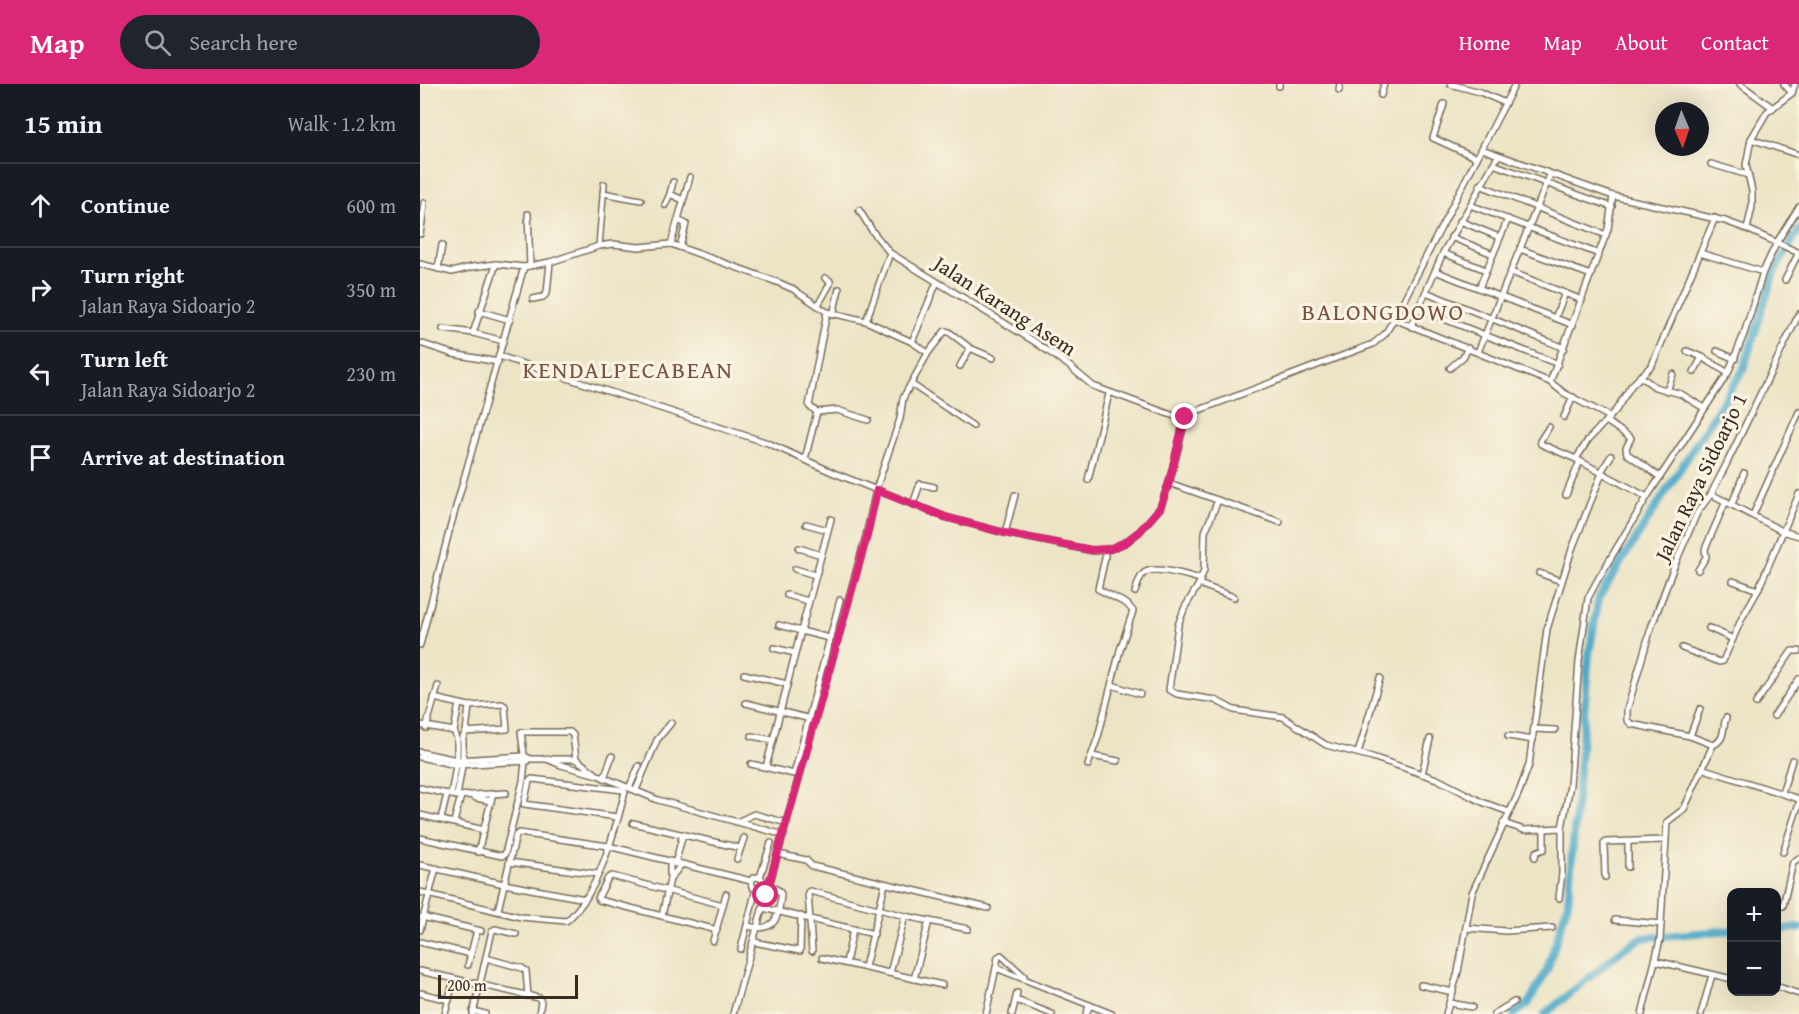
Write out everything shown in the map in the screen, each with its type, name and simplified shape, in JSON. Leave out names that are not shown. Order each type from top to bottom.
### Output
[{"type":"street","points":[[1381,94],[1384,84]]},
{"type":"street","points":[[1450,84],[1480,92],[1505,103]]},
{"type":"street","points":[[420,344],[453,354],[499,359],[768,442],[945,517],[1005,533],[1105,554],[1140,531],[1160,508],[1172,484],[1185,420],[1193,411],[1373,344],[1398,321],[1477,158],[1485,151],[1515,84]]},
{"type":"street","points":[[1740,84],[1773,108]]},
{"type":"street","points":[[1747,229],[1752,207],[1752,190],[1746,165],[1751,139],[1760,121],[1793,90],[1784,84]]},
{"type":"street","points":[[1444,104],[1433,138],[1477,158]]},
{"type":"street","points":[[1751,139],[1799,155]]},
{"type":"street","points":[[1485,151],[1613,196],[1714,218],[1747,229],[1798,253],[1785,279]]},
{"type":"street","points":[[1413,327],[1412,323],[1443,253],[1498,156]]},
{"type":"street","points":[[1493,164],[1612,207]]},
{"type":"street","points":[[1711,164],[1748,175]]},
{"type":"street","points":[[1478,352],[1550,175]]},
{"type":"street","points":[[671,244],[690,177]]},
{"type":"street","points":[[665,205],[673,182]]},
{"type":"street","points":[[599,246],[604,184]]},
{"type":"street","points":[[1480,185],[1606,235]]},
{"type":"street","points":[[603,193],[641,200]]},
{"type":"street","points":[[670,194],[683,200]]},
{"type":"street","points":[[1550,382],[1606,235],[1613,196]]},
{"type":"street","points":[[420,234],[424,203]]},
{"type":"street","points":[[1470,205],[1599,254]]},
{"type":"street","points":[[1558,898],[1562,873],[1562,828],[1570,785],[1579,661],[1588,598],[1647,497],[1728,373],[1735,359],[1763,272],[1799,207]]},
{"type":"street","name":"Jalan Karang Asem","points":[[859,210],[890,253],[1032,340],[1093,386],[1109,394],[1185,420]]},
{"type":"street","points":[[420,645],[450,528],[527,266],[528,214]]},
{"type":"street","points":[[1566,495],[1578,460],[1588,440],[1608,419],[1631,386],[1653,365],[1714,218]]},
{"type":"street","points":[[1479,288],[1508,219]]},
{"type":"street","points":[[678,220],[686,224],[680,247]]},
{"type":"street","points":[[1460,221],[1499,237]]},
{"type":"street","points":[[1451,237],[1493,254]]},
{"type":"street","points":[[420,264],[452,272],[496,264],[527,266],[550,262],[599,246],[639,247],[671,244],[777,282],[793,289],[830,313],[866,321],[912,342],[928,353]]},
{"type":"street","points":[[438,269],[441,245]]},
{"type":"street","points":[[1520,249],[1591,275]]},
{"type":"street","points":[[866,321],[890,253]]},
{"type":"street","points":[[1443,253],[1486,270]]},
{"type":"street","points":[[1700,253],[1763,272]]},
{"type":"street","points":[[533,299],[543,297],[547,293],[550,262]]},
{"type":"street","points":[[473,333],[496,264]]},
{"type":"street","points":[[1435,271],[1573,325]]},
{"type":"street","points":[[1511,272],[1582,300]]},
{"type":"street","points":[[818,305],[830,284],[830,281],[825,278]]},
{"type":"street","points":[[912,342],[937,282]]},
{"type":"street","points":[[839,289],[830,313],[809,404],[811,409],[817,412],[837,410],[868,420]]},
{"type":"street","points":[[1426,292],[1564,348]]},
{"type":"street","points":[[1555,318],[1564,293]]},
{"type":"street","points":[[1419,309],[1558,364]]},
{"type":"street","points":[[480,310],[510,320]]},
{"type":"street","name":"Jalan Raya Sidoarjo 1","points":[[1713,746],[1690,736],[1631,724],[1627,720],[1627,710],[1651,628],[1697,513],[1711,494],[1799,314]]},
{"type":"street","points":[[1398,321],[1550,382],[1608,419],[1631,438],[1626,448],[1627,454],[1642,462],[1660,477]]},
{"type":"street","points":[[443,329],[473,333],[503,342]]},
{"type":"street","points":[[733,1014],[787,823],[812,719],[867,536],[877,490],[900,419],[903,398],[928,353],[946,331],[970,348],[993,358]]},
{"type":"street","points":[[960,366],[970,348]]},
{"type":"street","points":[[1450,368],[1463,357],[1468,348]]},
{"type":"street","points":[[1687,351],[1702,357],[1728,373]]},
{"type":"street","points":[[1717,351],[1735,359]]},
{"type":"street","points":[[1694,372],[1702,357]]},
{"type":"street","points":[[1667,391],[1673,374]]},
{"type":"street","points":[[1640,376],[1655,387],[1687,397],[1704,408]]},
{"type":"street","points":[[911,384],[973,426]]},
{"type":"street","points":[[1088,480],[1109,394]]},
{"type":"street","points":[[1564,417],[1573,397]]},
{"type":"street","points":[[805,459],[817,412]]},
{"type":"street","points":[[1753,515],[1799,412]]},
{"type":"street","points":[[1549,427],[1540,441],[1541,444],[1578,460],[1647,497]]},
{"type":"street","points":[[1446,1014],[1453,992],[1473,892],[1529,765],[1547,629],[1561,581],[1601,473],[1611,456]]},
{"type":"street","points":[[1698,570],[1706,557],[1705,549],[1744,473]]},
{"type":"street","points":[[913,504],[920,484],[934,487]]},
{"type":"street","points":[[1172,484],[1281,522]]},
{"type":"street","points":[[1711,494],[1782,531],[1799,536]]},
{"type":"street","points":[[1682,648],[1720,663],[1723,661],[1742,618],[1758,590],[1799,494]]},
{"type":"street","points":[[1005,533],[1015,495]]},
{"type":"street","points":[[1218,500],[1206,530],[1204,565],[1200,581],[1178,625],[1169,690],[1177,694],[1215,700],[1233,710],[1283,717],[1326,745],[1422,774],[1509,812]]},
{"type":"street","points":[[766,767],[831,519]]},
{"type":"street","points":[[806,524],[828,530]]},
{"type":"street","points":[[799,548],[821,555]]},
{"type":"street","points":[[1088,765],[1133,611],[1127,604],[1098,590],[1105,554]]},
{"type":"street","points":[[795,569],[816,575]]},
{"type":"street","points":[[1135,592],[1143,575],[1147,572],[1168,571],[1200,581],[1234,597]]},
{"type":"street","points":[[1539,573],[1561,581]]},
{"type":"street","points":[[1733,581],[1758,590]]},
{"type":"street","points":[[787,595],[808,601]]},
{"type":"street","points":[[812,719],[840,600]]},
{"type":"street","points":[[780,625],[830,638]]},
{"type":"street","points":[[1709,628],[1733,639]]},
{"type":"street","points":[[774,648],[795,653]]},
{"type":"street","points":[[1756,704],[1792,651],[1799,651]]},
{"type":"street","points":[[744,674],[787,684]]},
{"type":"street","points":[[1358,753],[1380,678]]},
{"type":"street","points":[[1774,716],[1799,679]]},
{"type":"street","points":[[1112,685],[1140,694]]},
{"type":"street","points":[[434,699],[469,706],[504,704],[508,727],[505,730],[462,736],[454,731],[423,727],[438,686]]},
{"type":"street","points":[[746,703],[812,719]]},
{"type":"street","points":[[454,731],[459,704]]},
{"type":"street","points":[[454,822],[454,795],[462,736],[469,706]]},
{"type":"street","points":[[1690,736],[1700,709]]},
{"type":"street","points":[[1642,1014],[1660,940],[1668,820],[1684,809],[1713,746],[1718,743],[1725,729],[1726,718]]},
{"type":"street","points":[[633,789],[657,740],[671,723]]},
{"type":"street","points":[[1534,729],[1555,730]]},
{"type":"street","points":[[420,838],[478,852],[500,856],[505,854],[523,780],[525,759],[520,734],[523,730],[570,732],[573,735],[576,759]]},
{"type":"street","points":[[753,735],[773,740]]},
{"type":"street","points":[[1508,736],[1533,740]]},
{"type":"street","points":[[1422,774],[1430,739]]},
{"type":"street","points":[[420,752],[459,763]]},
{"type":"street","points":[[601,776],[612,756]]},
{"type":"street","points":[[1092,756],[1119,761]]},
{"type":"street","points":[[420,757],[459,763],[576,759],[601,776]]},
{"type":"street","points":[[547,759],[601,776],[658,800],[784,834]]},
{"type":"street","points":[[1782,794],[1792,760]]},
{"type":"street","points":[[751,764],[797,775]]},
{"type":"street","points":[[633,789],[639,766]]},
{"type":"street","points":[[1704,769],[1795,799],[1783,852]]},
{"type":"street","points":[[420,892],[521,916],[566,921],[585,899],[612,847],[617,818],[625,793],[623,790],[532,779],[529,781],[524,804],[617,818]]},
{"type":"street","points":[[420,788],[454,795],[506,793]]},
{"type":"street","points":[[478,852],[493,793]]},
{"type":"street","points":[[441,819],[454,795]]},
{"type":"street","points":[[470,795],[491,801]]},
{"type":"street","points":[[737,822],[754,814],[787,823]]},
{"type":"street","points":[[420,815],[484,830]]},
{"type":"street","points":[[633,823],[740,848]]},
{"type":"street","points":[[1503,823],[1522,830],[1562,828]]},
{"type":"street","points":[[1535,857],[1536,852],[1544,849],[1544,829]]},
{"type":"street","points":[[498,910],[517,833],[612,847],[751,881],[753,878],[771,879]]},
{"type":"street","points":[[662,916],[683,834]]},
{"type":"street","points":[[737,859],[744,838]]},
{"type":"street","points":[[1605,877],[1604,844],[1665,840]]},
{"type":"street","points":[[1628,842],[1628,867]]},
{"type":"street","points":[[741,949],[758,889],[763,884],[761,878],[771,843]]},
{"type":"street","points":[[778,854],[806,860],[812,866],[885,885],[988,908]]},
{"type":"street","points":[[1783,906],[1793,862],[1799,858]]},
{"type":"street","points":[[509,862],[598,874]]},
{"type":"street","points":[[670,879],[675,864]]},
{"type":"street","points":[[420,865],[585,899]]},
{"type":"street","points":[[420,930],[435,868]]},
{"type":"street","points":[[717,930],[598,898],[609,876],[723,905]]},
{"type":"street","points":[[751,881],[752,886],[766,895]]},
{"type":"street","points":[[865,967],[885,885]]},
{"type":"street","points":[[748,926],[757,928],[772,925],[779,912],[781,894],[769,886]]},
{"type":"street","points":[[754,942],[801,950],[810,891],[905,916],[968,929]]},
{"type":"street","points":[[713,941],[726,894]]},
{"type":"street","points":[[763,908],[874,934]]},
{"type":"street","points":[[890,973],[905,916]]},
{"type":"street","points":[[422,917],[479,931],[468,965]]},
{"type":"street","points":[[806,917],[812,951]]},
{"type":"street","points":[[1615,920],[1661,924]]},
{"type":"street","points":[[914,979],[929,921]]},
{"type":"street","points":[[1466,928],[1506,931],[1551,928]]},
{"type":"street","points":[[846,963],[853,929]]},
{"type":"street","points":[[485,1014],[473,1013],[492,930],[516,934]]},
{"type":"street","points":[[420,942],[471,954]]},
{"type":"street","points":[[986,1014],[998,957],[1001,955],[1027,979]]},
{"type":"street","points":[[486,958],[526,971],[528,996]]},
{"type":"street","points":[[822,958],[942,985]]},
{"type":"street","points":[[1656,961],[1727,978]]},
{"type":"street","points":[[996,968],[1112,1014]]},
{"type":"street","points":[[420,971],[541,1000],[539,1014]]},
{"type":"street","points":[[1701,1014],[1712,975]]},
{"type":"street","points":[[445,1014],[454,979]]},
{"type":"street","points":[[1421,985],[1453,992]]},
{"type":"street","points":[[1781,988],[1799,994]]},
{"type":"street","points":[[420,993],[449,1000]]},
{"type":"street","points":[[1012,1014],[1016,997],[1052,1014]]},
{"type":"street","points":[[1494,1014],[1514,1002]]},
{"type":"street","points":[[1450,1003],[1472,1007]]},
{"type":"street","points":[[1086,1014],[1090,1005]]},
{"type":"waterway","points":[[1514,1014],[1528,1004],[1547,970],[1568,903],[1589,654],[1599,597],[1743,370],[1774,272],[1799,230]]},
{"type":"waterway","points":[[1781,930],[1799,928]]},
{"type":"waterway","points":[[1545,1014],[1626,947],[1642,938],[1727,930]]},
{"type":"district","name":"BALONGDOWO","points":[[1383,312]]},
{"type":"district","name":"KENDALPECABEAN","points":[[628,370]]},
{"type":"route","points":[[766,895],[867,536],[877,490],[945,517],[1005,533],[1091,550],[1110,549],[1121,545],[1140,531],[1160,508],[1169,483],[1185,417]]}]
